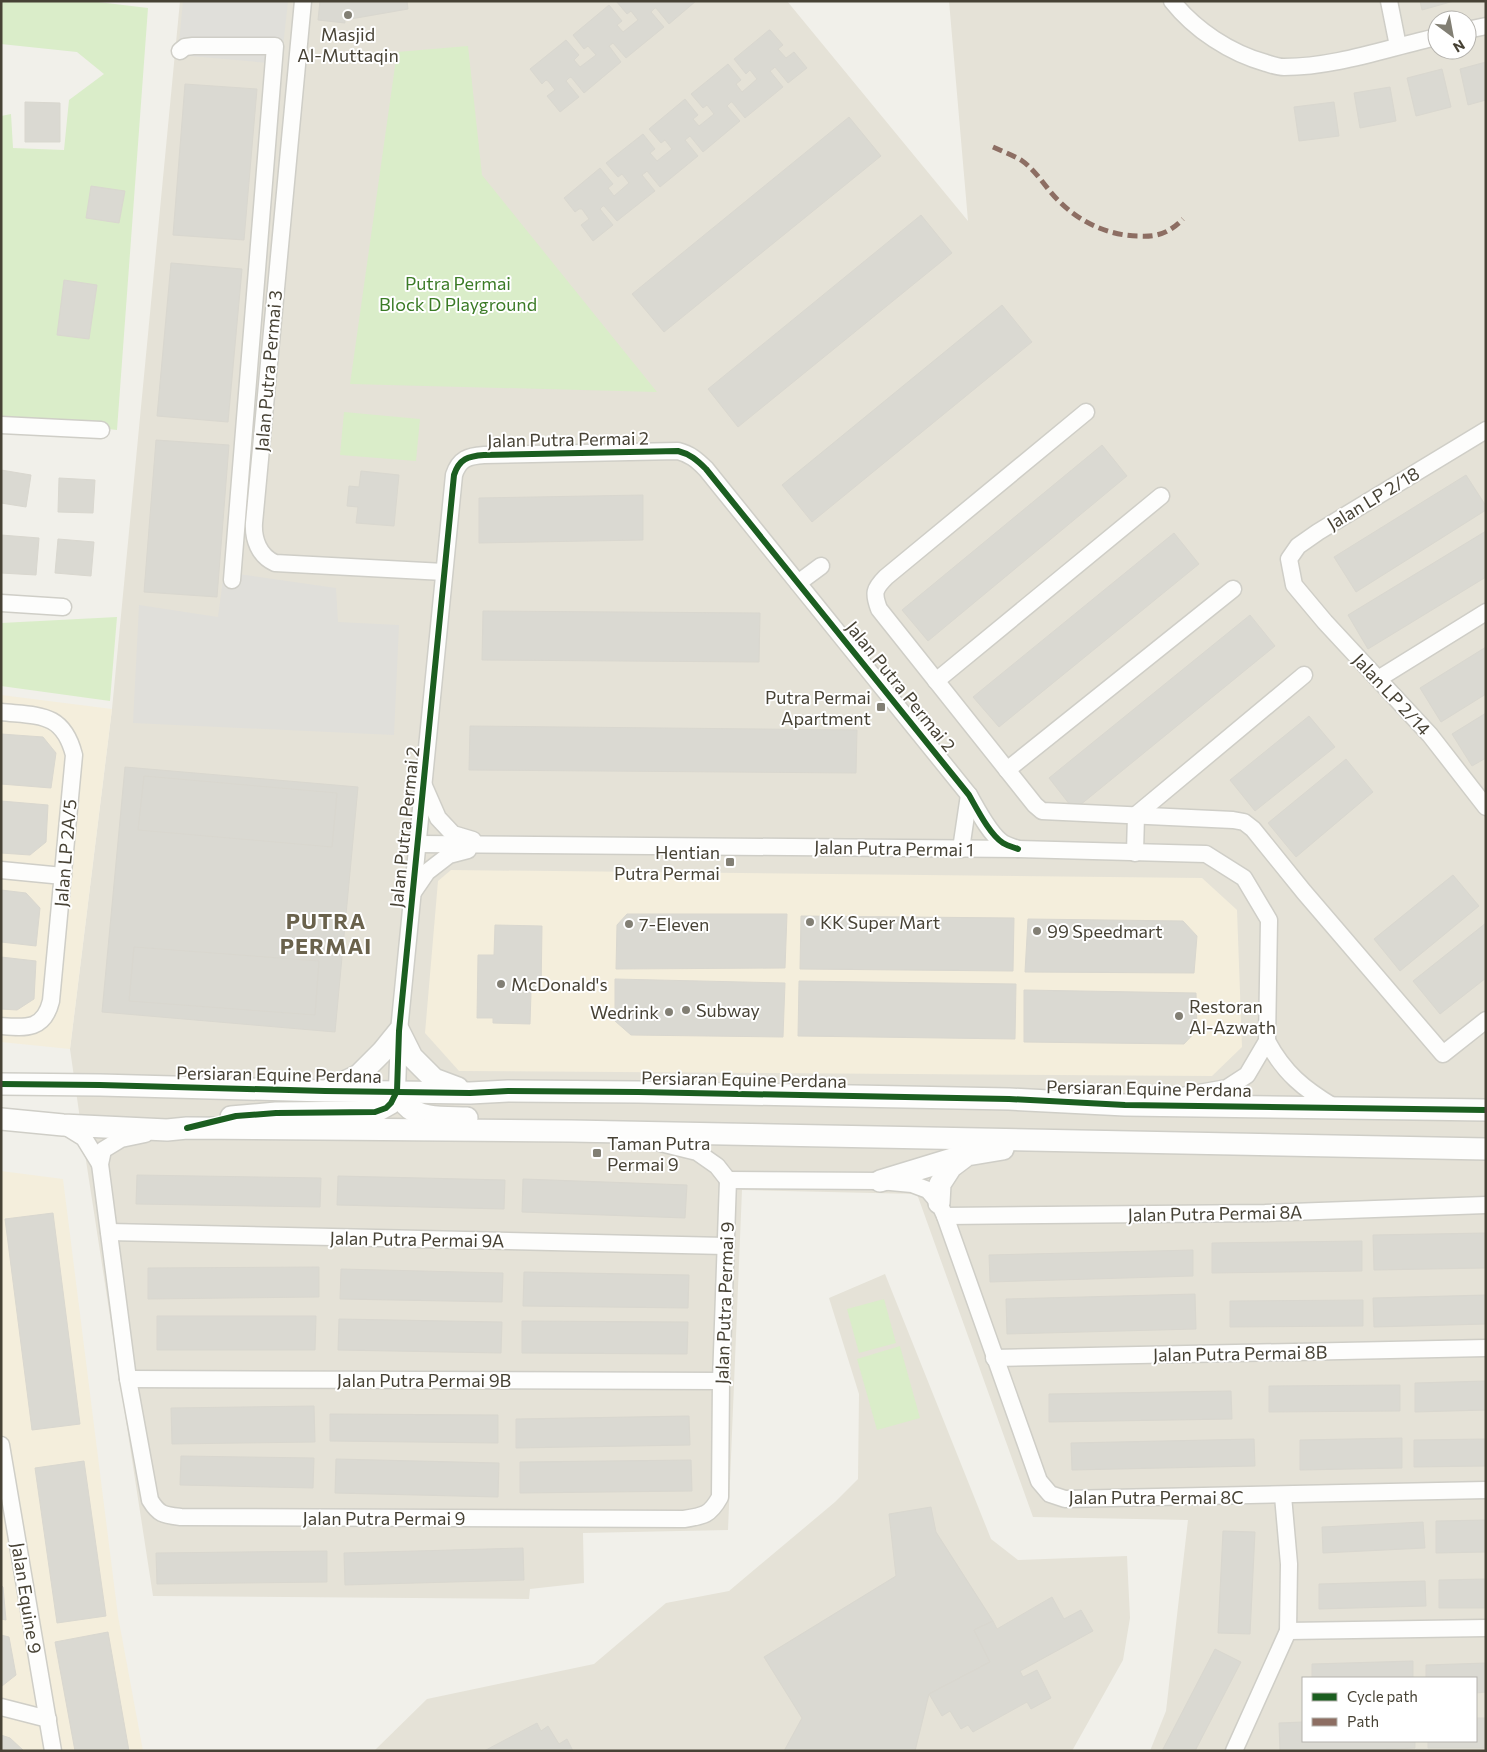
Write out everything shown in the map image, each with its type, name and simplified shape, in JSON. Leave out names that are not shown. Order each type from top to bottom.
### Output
[{"type":"street","name":"Jalan Putra Permai 3","points":[[303,1],[254,523],[255,538],[268,560],[275,562],[444,572]]},
{"type":"street","points":[[1172,1],[1194,25],[1221,44],[1250,58],[1282,68],[1339,62],[1427,39]]},
{"type":"street","points":[[1389,1],[1398,46]]},
{"type":"street","points":[[180,51],[185,47],[193,46],[275,46],[232,580]]},
{"type":"street","points":[[1086,412],[876,586],[875,597],[879,609],[1034,805],[1042,811],[1233,820],[1249,825],[1442,1054],[1486,1020]]},
{"type":"street","points":[[1,425],[101,430]]},
{"type":"street","name":"Jalan LP 2/18","points":[[1294,585],[1289,559],[1298,546],[1486,430]]},
{"type":"street","name":"Jalan Putra Permai 2","points":[[398,1091],[399,1031],[454,475],[457,465],[465,459],[484,455],[678,451],[696,459],[969,795],[979,813],[1002,842],[1018,850]]},
{"type":"street","points":[[936,681],[1161,496]]},
{"type":"street","points":[[798,583],[820,566]]},
{"type":"street","name":"Jalan LP 2/14","points":[[1294,585],[1430,736],[1484,802]]},
{"type":"street","points":[[1007,770],[1233,589]]},
{"type":"street","points":[[1,603],[63,607]]},
{"type":"street","points":[[1378,679],[1486,612]]},
{"type":"street","points":[[1135,852],[1136,815],[1304,675]]},
{"type":"street","name":"Jalan LP 2A/5","points":[[1,712],[46,717],[65,731],[74,755],[51,1001],[48,1011],[34,1025],[25,1028],[1,1026]]},
{"type":"street","name":"Jalan Putra Permai 1","points":[[423,785],[438,818],[454,834],[487,845]]},
{"type":"street","points":[[961,849],[969,795]]},
{"type":"street","name":"Jalan Putra Permai 1","points":[[418,844],[961,849],[1206,854],[1244,878],[1269,920],[1267,1042],[1248,1075],[1227,1088],[1125,1104]]},
{"type":"street","name":"Jalan Putra Permai 1","points":[[413,893],[427,872],[448,855],[487,845]]},
{"type":"street","points":[[1,870],[62,876]]},
{"type":"street","points":[[325,1091],[359,1075],[382,1052],[399,1031],[412,1057],[434,1079],[470,1093]]},
{"type":"street","points":[[1267,1042],[1276,1058],[1290,1075],[1310,1093],[1334,1107]]},
{"type":"street","name":"Persiaran Equine Perdana","points":[[1,1084],[470,1093],[508,1091],[638,1092],[1009,1099],[1125,1104],[1486,1110]]},
{"type":"street","points":[[100,1164],[103,1150],[120,1139],[236,1116],[276,1113],[375,1112],[391,1103],[398,1091],[407,1106],[424,1115],[517,1118],[571,1131]]},
{"type":"street","points":[[1,1118],[63,1125],[177,1129],[571,1131],[1486,1150]]},
{"type":"street","points":[[63,1125],[84,1138],[100,1164]]},
{"type":"street","points":[[622,1132],[651,1142],[697,1152],[717,1166],[728,1180],[880,1181],[912,1184],[928,1190],[942,1210]]},
{"type":"street","points":[[880,1181],[967,1155],[1068,1140]]},
{"type":"street","points":[[942,1210],[940,1184],[951,1167],[967,1155]]},
{"type":"street","name":"Jalan Putra Permai 9","points":[[100,1164],[128,1379],[150,1500],[156,1510],[164,1515],[181,1517],[684,1519],[703,1516],[713,1509],[720,1497],[721,1381],[728,1180]]},
{"type":"street","name":"Jalan Putra Permai 8A","points":[[942,1210],[1265,1213],[1486,1205]]},
{"type":"street","name":"Jalan Putra Permai 8C","points":[[942,1210],[1039,1481],[1050,1494],[1065,1499],[1283,1496],[1486,1490]]},
{"type":"street","name":"Jalan Putra Permai 9A","points":[[109,1232],[725,1246]]},
{"type":"street","name":"Jalan Putra Permai 8B","points":[[994,1358],[1486,1348]]},
{"type":"street","name":"Jalan Putra Permai 9B","points":[[128,1379],[721,1381]]},
{"type":"street","name":"Jalan Equine 9","points":[[1,1445],[53,1751]]},
{"type":"street","points":[[1234,1751],[1288,1631],[1289,1564],[1283,1496]]},
{"type":"street","points":[[1,1537],[18,1541]]},
{"type":"street","points":[[1288,1631],[1486,1628]]},
{"type":"street","points":[[1,1707],[48,1720]]},
{"type":"shaded area","points":[[180,1],[787,1],[968,221],[949,1],[1486,1],[1486,1751],[1150,1751],[1166,1711],[1188,1520],[1033,1517],[917,1194],[742,1190],[728,1530],[583,1533],[584,1583],[530,1589],[529,1599],[153,1596],[70,1049],[112,709]]},
{"type":"shaded area","points":[[183,1],[288,1],[281,64],[178,55]]},
{"type":"shaded area","points":[[224,572],[336,588],[338,622],[399,625],[394,735],[133,723],[139,605],[218,617]]},
{"type":"shaded area","points":[[1,695],[112,709],[70,1049],[1,1042]]},
{"type":"shaded area","points":[[451,870],[1202,878],[1237,910],[1242,1047],[1212,1076],[459,1071],[425,1033],[438,881]]},
{"type":"shaded area","points":[[1,1171],[63,1179],[118,1616],[143,1751],[1,1751]]},
{"type":"shaded area","points":[[885,1274],[991,1539],[1018,1560],[1127,1556],[1130,1618],[1123,1660],[1072,1751],[374,1751],[427,1699],[594,1664],[666,1603],[729,1591],[835,1502],[858,1479],[859,1394],[829,1298]]},
{"type":"green space","points":[[2,1],[90,1],[148,8],[117,430],[1,417],[1,116],[11,114],[13,148],[64,150],[69,100],[104,74],[77,52],[1,44]]},
{"type":"green space","name":"Putra Permai Block D Playground","points":[[468,46],[482,175],[657,392],[350,384],[397,52]]},
{"type":"green space","points":[[344,412],[420,419],[416,461],[340,455]]},
{"type":"green space","points":[[117,617],[110,701],[1,686],[1,623]]},
{"type":"green space","points":[[884,1299],[896,1343],[859,1353],[847,1309]]},
{"type":"green space","points":[[900,1346],[920,1418],[877,1430],[857,1359]]},
{"type":"building","name":"Masjid Al-Muttaqin","points":[[320,1],[407,1],[408,9],[345,20],[345,23],[318,20]]},
{"type":"building","points":[[616,1],[696,1],[669,24],[655,8],[651,12],[664,27],[626,58],[613,43],[609,46],[621,62],[584,93],[571,77],[569,78],[566,81],[579,97],[560,112],[547,96],[555,90],[546,80],[542,84],[530,69],[566,40],[579,55],[574,60],[580,67],[596,55],[588,46],[584,49],[573,35],[609,5],[622,21],[617,25],[623,32],[638,20],[631,11],[627,14]]},
{"type":"building","points":[[1420,1],[1454,1],[1422,10]]},
{"type":"building","points":[[769,30],[783,45],[778,49],[786,58],[794,52],[807,68],[788,83],[775,67],[770,71],[783,87],[745,118],[731,102],[727,106],[740,121],[703,152],[690,136],[685,140],[698,156],[660,187],[647,171],[642,175],[655,191],[617,221],[603,206],[600,209],[613,225],[593,241],[581,225],[589,219],[582,209],[575,212],[564,198],[600,168],[613,184],[608,188],[614,196],[629,183],[622,174],[618,177],[606,163],[643,134],[655,149],[650,153],[657,161],[672,149],[665,140],[661,143],[649,129],[685,99],[698,115],[693,119],[699,126],[714,114],[707,105],[703,108],[691,94],[728,64],[741,80],[736,84],[742,92],[757,79],[750,70],[746,74],[734,59]]},
{"type":"building","points":[[1486,62],[1486,100],[1468,105],[1460,69]]},
{"type":"building","points":[[1442,69],[1451,107],[1416,116],[1407,78]]},
{"type":"building","points":[[185,84],[257,89],[244,240],[173,235]]},
{"type":"building","points":[[1390,87],[1396,121],[1360,128],[1354,93]]},
{"type":"building","points":[[25,102],[60,103],[60,142],[25,142]]},
{"type":"building","points":[[1334,102],[1339,136],[1299,141],[1294,107]]},
{"type":"building","points":[[849,117],[881,156],[664,332],[632,294]]},
{"type":"building","points":[[91,186],[125,191],[119,223],[86,218]]},
{"type":"building","points":[[921,215],[952,253],[738,427],[708,389]]},
{"type":"building","points":[[171,263],[242,269],[228,422],[157,416]]},
{"type":"building","points":[[64,280],[97,285],[89,339],[57,335]]},
{"type":"building","points":[[1002,305],[1032,342],[812,522],[782,485]]},
{"type":"building","points":[[156,440],[229,445],[217,597],[144,592]]},
{"type":"building","points":[[1102,445],[1127,476],[928,641],[902,610]]},
{"type":"building","points":[[1,470],[31,475],[26,507],[1,503]]},
{"type":"building","points":[[361,471],[399,475],[394,526],[356,523],[358,507],[347,506],[349,486],[359,487]]},
{"type":"building","points":[[1466,475],[1486,506],[1486,510],[1356,592],[1334,557]]},
{"type":"building","points":[[59,478],[95,480],[93,513],[58,512]]},
{"type":"building","points":[[643,495],[643,540],[479,543],[479,498]]},
{"type":"building","points":[[1486,531],[1486,577],[1368,649],[1348,615]]},
{"type":"building","points":[[1174,533],[1199,564],[999,727],[973,697]]},
{"type":"building","points":[[1,535],[39,538],[36,575],[1,573]]},
{"type":"building","points":[[58,539],[94,542],[91,576],[55,573]]},
{"type":"building","points":[[483,611],[760,613],[759,662],[482,660]]},
{"type":"building","points":[[1250,615],[1275,646],[1074,810],[1049,778]]},
{"type":"building","points":[[1486,647],[1486,694],[1441,722],[1420,688]]},
{"type":"building","points":[[1486,713],[1486,758],[1472,766],[1452,734]]},
{"type":"building","points":[[1309,716],[1335,747],[1255,811],[1230,780]]},
{"type":"building","points":[[470,726],[857,730],[856,773],[469,770]]},
{"type":"building","points":[[1,734],[43,737],[56,753],[51,788],[1,784]]},
{"type":"building","points":[[1346,759],[1373,792],[1296,857],[1268,823]]},
{"type":"building","points":[[125,767],[358,787],[335,1032],[102,1012]]},
{"type":"building","points":[[144,776],[337,793],[332,847],[138,830]]},
{"type":"building","points":[[1,801],[48,805],[46,842],[30,855],[1,853]]},
{"type":"building","points":[[1453,875],[1479,906],[1400,971],[1374,939]]},
{"type":"building","points":[[1,890],[26,893],[40,908],[36,946],[1,942]]},
{"type":"building","points":[[627,914],[787,914],[785,968],[616,969],[617,925]]},
{"type":"building","points":[[801,916],[1014,918],[1013,971],[800,969]]},
{"type":"building","points":[[1028,919],[1183,921],[1197,936],[1194,973],[1025,972]]},
{"type":"building","points":[[1486,923],[1486,978],[1440,1014],[1413,981]]},
{"type":"building","points":[[495,925],[542,926],[541,992],[531,992],[530,1024],[493,1023],[493,1018],[477,1018],[478,955],[494,955]]},
{"type":"building","points":[[134,947],[319,961],[315,1015],[129,1001]]},
{"type":"building","points":[[1,957],[36,961],[34,999],[17,1010],[1,1009]]},
{"type":"building","points":[[615,979],[785,983],[783,1037],[631,1035],[615,1021]]},
{"type":"building","points":[[799,981],[1016,984],[1015,1039],[798,1036]]},
{"type":"building","points":[[1024,990],[1196,993],[1197,1030],[1184,1044],[1024,1042]]},
{"type":"building","points":[[137,1175],[321,1178],[320,1207],[136,1204]]},
{"type":"building","points":[[338,1176],[505,1180],[504,1209],[337,1205]]},
{"type":"building","points":[[523,1179],[687,1185],[685,1218],[522,1212]]},
{"type":"building","points":[[53,1213],[80,1424],[32,1430],[5,1219]]},
{"type":"building","points":[[1486,1233],[1486,1268],[1374,1270],[1373,1235]]},
{"type":"building","points":[[1362,1241],[1362,1271],[1212,1273],[1212,1243]]},
{"type":"building","points":[[1193,1250],[1193,1276],[990,1282],[989,1255]]},
{"type":"building","points":[[319,1267],[319,1297],[148,1299],[148,1268]]},
{"type":"building","points":[[341,1269],[503,1273],[502,1302],[340,1299]]},
{"type":"building","points":[[524,1272],[689,1275],[688,1308],[523,1306]]},
{"type":"building","points":[[1195,1294],[1196,1329],[1007,1334],[1006,1299]]},
{"type":"building","points":[[1486,1295],[1486,1324],[1374,1327],[1373,1298]]},
{"type":"building","points":[[1363,1300],[1363,1326],[1230,1327],[1230,1301]]},
{"type":"building","points":[[157,1316],[316,1316],[315,1350],[157,1350]]},
{"type":"building","points":[[339,1319],[502,1322],[501,1353],[338,1350]]},
{"type":"building","points":[[522,1321],[688,1322],[687,1354],[522,1353]]},
{"type":"building","points":[[1486,1381],[1486,1410],[1415,1412],[1415,1383]]},
{"type":"building","points":[[1400,1385],[1400,1411],[1269,1412],[1269,1386]]},
{"type":"building","points":[[1231,1391],[1232,1419],[1049,1422],[1049,1394]]},
{"type":"building","points":[[314,1406],[315,1442],[172,1444],[171,1408]]},
{"type":"building","points":[[330,1414],[498,1415],[498,1443],[330,1441]]},
{"type":"building","points":[[689,1416],[690,1445],[516,1448],[516,1419]]},
{"type":"building","points":[[1402,1438],[1402,1468],[1300,1470],[1300,1440]]},
{"type":"building","points":[[1254,1439],[1255,1466],[1072,1470],[1071,1443]]},
{"type":"building","points":[[1486,1439],[1486,1466],[1414,1467],[1414,1440]]},
{"type":"building","points":[[181,1456],[314,1458],[313,1488],[180,1485]]},
{"type":"building","points":[[336,1459],[499,1463],[498,1497],[335,1493]]},
{"type":"building","points":[[691,1460],[692,1491],[520,1493],[520,1462]]},
{"type":"building","points":[[84,1461],[106,1616],[57,1623],[35,1468]]},
{"type":"building","points":[[931,1507],[936,1532],[993,1621],[974,1630],[990,1662],[929,1694],[915,1751],[784,1751],[802,1718],[764,1657],[896,1576],[889,1514]]},
{"type":"building","points":[[1486,1520],[1486,1552],[1436,1553],[1436,1521]]},
{"type":"building","points":[[1423,1522],[1425,1548],[1323,1553],[1322,1527]]},
{"type":"building","points":[[1223,1531],[1255,1532],[1250,1634],[1218,1633]]},
{"type":"building","points":[[523,1548],[524,1580],[345,1585],[344,1553]]},
{"type":"building","points":[[327,1551],[327,1582],[157,1584],[156,1553]]},
{"type":"building","points":[[1486,1579],[1486,1608],[1439,1608],[1439,1580]]},
{"type":"building","points":[[1425,1581],[1426,1606],[1319,1609],[1319,1584]]},
{"type":"building","points":[[1,1585],[3,1587],[6,1620],[1,1619]]},
{"type":"building","points":[[1052,1597],[1064,1619],[1081,1610],[1093,1631],[1020,1671],[1023,1677],[1037,1670],[1051,1698],[1031,1709],[1027,1702],[973,1732],[968,1725],[961,1729],[950,1711],[942,1716],[929,1694],[990,1662],[974,1630],[993,1621],[997,1629]]},
{"type":"building","points":[[108,1632],[129,1751],[75,1751],[55,1642]]},
{"type":"building","points":[[1,1635],[9,1637],[16,1675],[2,1686]]},
{"type":"building","points":[[1215,1649],[1241,1662],[1195,1751],[1162,1751]]},
{"type":"building","points":[[1413,1661],[1413,1677],[1312,1677],[1312,1664]]},
{"type":"building","points":[[1486,1663],[1486,1692],[1477,1693],[1477,1677],[1426,1677],[1426,1665]]},
{"type":"building","points":[[1477,1718],[1486,1718],[1486,1748],[1428,1748],[1428,1742],[1477,1742]]},
{"type":"building","points":[[1302,1722],[1302,1742],[1415,1742],[1415,1748],[1356,1751],[1280,1751],[1279,1723]]},
{"type":"building","points":[[537,1723],[541,1731],[548,1726],[559,1744],[567,1739],[573,1751],[484,1751]]},
{"type":"building","points":[[1,1735],[10,1738],[24,1751],[1,1751]]},
{"type":"marked path","points":[[993,147],[1021,160],[1032,169],[1055,197],[1068,209],[1096,227],[1117,234],[1152,236],[1168,231],[1183,219]]},
{"type":"cycle path","points":[[187,1128],[236,1116],[276,1113],[375,1112],[386,1108],[397,1091],[399,1031],[454,475],[461,462],[473,456],[678,451],[700,463],[969,795],[993,834],[1003,843],[1018,849]]},
{"type":"cycle path","points":[[1,1084],[470,1093],[508,1091],[638,1092],[1009,1099],[1125,1105],[1486,1110]]},
{"type":"place","name":"Masjid Al-Muttaqin","points":[[348,15]]},
{"type":"place","name":"Putra Permai Apartment","points":[[881,707]]},
{"type":"place","name":"Hentian Putra Permai","points":[[730,862]]},
{"type":"place","name":"KK Super Mart","points":[[810,922]]},
{"type":"place","name":"7-Eleven","points":[[629,924]]},
{"type":"place","name":"99 Speedmart","points":[[1037,931]]},
{"type":"place","name":"McDonald's","points":[[501,984]]},
{"type":"place","name":"Subway","points":[[686,1010]]},
{"type":"place","name":"Wedrink","points":[[669,1012]]},
{"type":"place","name":"Restoran Al-Azwath","points":[[1179,1016]]},
{"type":"place","name":"Taman Putra Permai 9","points":[[597,1153]]},
{"type":"district","name":"PUTRA PERMAI","points":[[326,932]]}]
